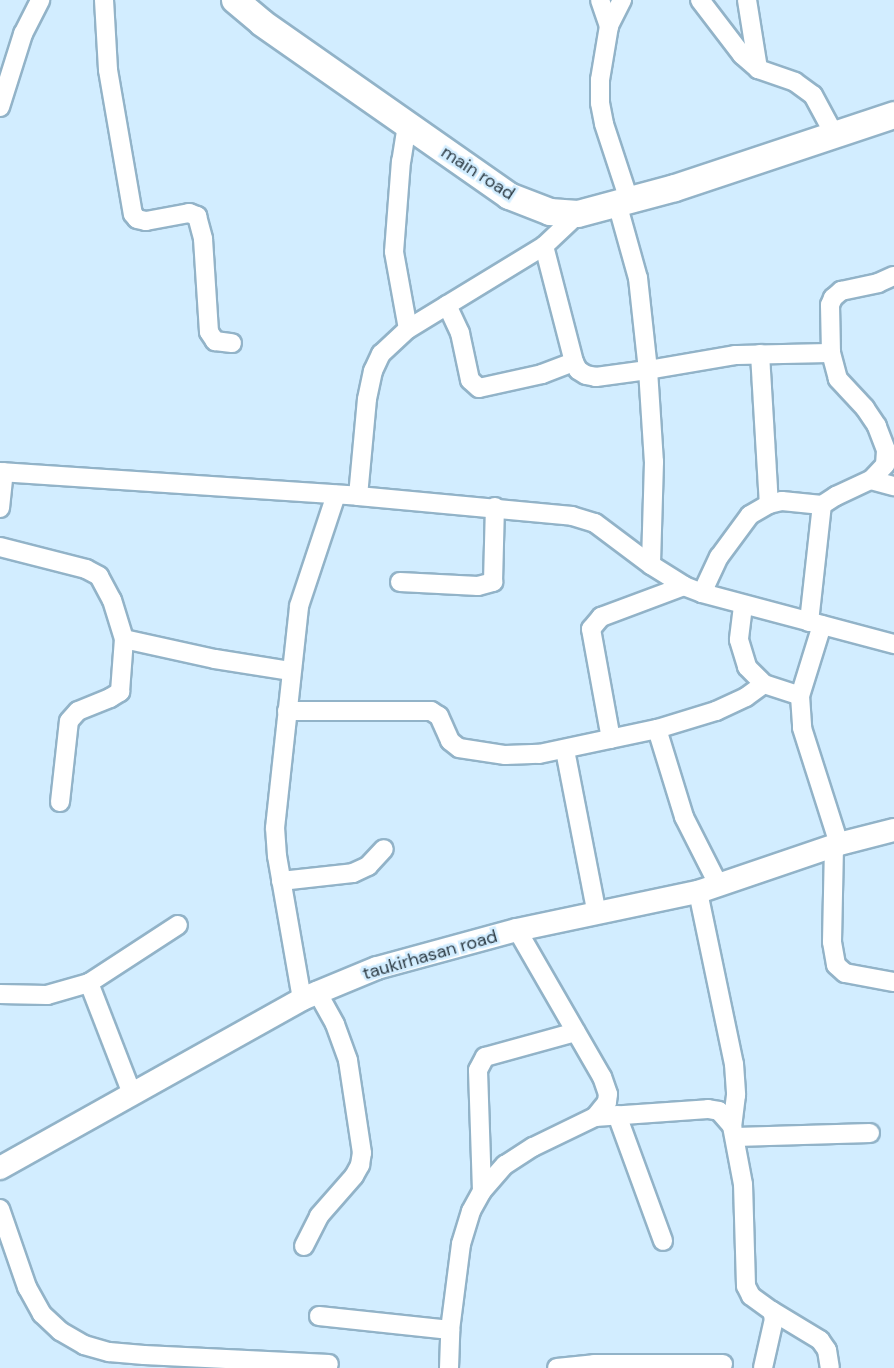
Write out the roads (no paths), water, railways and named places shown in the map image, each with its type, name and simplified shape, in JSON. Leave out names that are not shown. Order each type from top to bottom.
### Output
[{"type":"main road","name":"main road","points":[[235,0],[262,23],[509,196],[550,212],[578,214],[675,188],[894,115]]},
{"type":"street","points":[[0,107],[23,34],[40,0]]},
{"type":"street","points":[[104,0],[108,70],[133,214],[137,219],[146,221],[189,213],[197,216],[203,239],[209,332],[215,341],[232,343]]},
{"type":"street","points":[[600,0],[609,26]]},
{"type":"street","points":[[622,0],[609,26],[600,80],[600,103],[638,278],[648,370],[654,462],[651,565]]},
{"type":"street","points":[[700,0],[742,55],[758,69],[795,82],[813,95],[834,134]]},
{"type":"street","points":[[747,0],[758,69]]},
{"type":"street","points":[[407,125],[401,161],[394,252],[408,329]]},
{"type":"street","points":[[358,496],[367,399],[373,371],[381,354],[408,329],[544,246],[578,214]]},
{"type":"street","points":[[544,246],[574,362],[578,370],[596,377],[735,355],[831,352]]},
{"type":"street","points":[[702,593],[719,557],[750,515],[770,504],[782,501],[822,505],[871,480],[885,465],[886,450],[877,426],[865,408],[838,379],[831,352],[830,305],[832,298],[841,291],[878,283],[894,276]]},
{"type":"street","points":[[447,304],[460,333],[470,380],[479,388],[542,374],[574,362]]},
{"type":"street","points":[[760,354],[770,504]]},
{"type":"street","points":[[0,508],[2,472],[358,496],[572,516],[595,523],[651,565],[684,586],[743,606],[894,644]]},
{"type":"street","points":[[871,480],[894,486]]},
{"type":"street","points":[[304,1246],[319,1216],[354,1176],[360,1165],[362,1153],[348,1060],[335,1024],[310,995],[281,881],[275,828],[299,606],[336,495]]},
{"type":"street","points":[[822,505],[815,624],[800,696],[802,728],[837,845],[832,942],[836,965],[845,973],[894,982]]},
{"type":"street","points":[[400,582],[478,586],[492,582],[495,507]]},
{"type":"street","points":[[0,547],[86,569],[99,576],[112,600],[124,639],[120,692],[78,711],[69,721],[60,802]]},
{"type":"street","points":[[611,740],[591,628],[594,622],[601,618],[684,586]]},
{"type":"street","points":[[743,606],[739,640],[742,659],[764,684],[800,696]]},
{"type":"street","points":[[124,639],[215,659],[291,670]]},
{"type":"street","points":[[286,711],[431,711],[439,716],[450,741],[459,748],[505,754],[539,754],[657,729],[716,711],[746,697],[764,684]]},
{"type":"street","points":[[657,729],[709,889],[734,1064],[736,1095],[734,1131],[743,1184],[746,1286],[751,1296],[820,1340],[827,1350],[830,1368]]},
{"type":"street","points":[[565,750],[597,914]]},
{"type":"street","name":"taukirhasan road","points":[[0,1168],[310,995],[376,968],[517,930],[709,889],[837,845],[894,830]]},
{"type":"street","points":[[281,881],[353,873],[368,866],[384,849]]},
{"type":"street","points":[[0,994],[47,995],[89,983],[178,925]]},
{"type":"street","points":[[517,930],[576,1032],[608,1094],[607,1102],[595,1117]]},
{"type":"street","points":[[89,983],[132,1094]]},
{"type":"street","points":[[482,1191],[478,1070],[485,1057],[576,1032]]},
{"type":"street","points":[[449,1368],[450,1330],[461,1244],[471,1211],[482,1191],[505,1165],[533,1148],[595,1117],[719,1110],[734,1131]]},
{"type":"street","points":[[617,1115],[663,1241]]},
{"type":"street","points":[[734,1131],[870,1133]]},
{"type":"street","points":[[0,1209],[27,1287],[42,1314],[60,1331],[84,1345],[109,1352],[144,1355],[329,1364]]},
{"type":"street","points":[[763,1368],[774,1319],[772,1311]]},
{"type":"street","points":[[319,1316],[450,1330]]},
{"type":"street","points":[[557,1368],[594,1364],[687,1366],[723,1364]]}]
